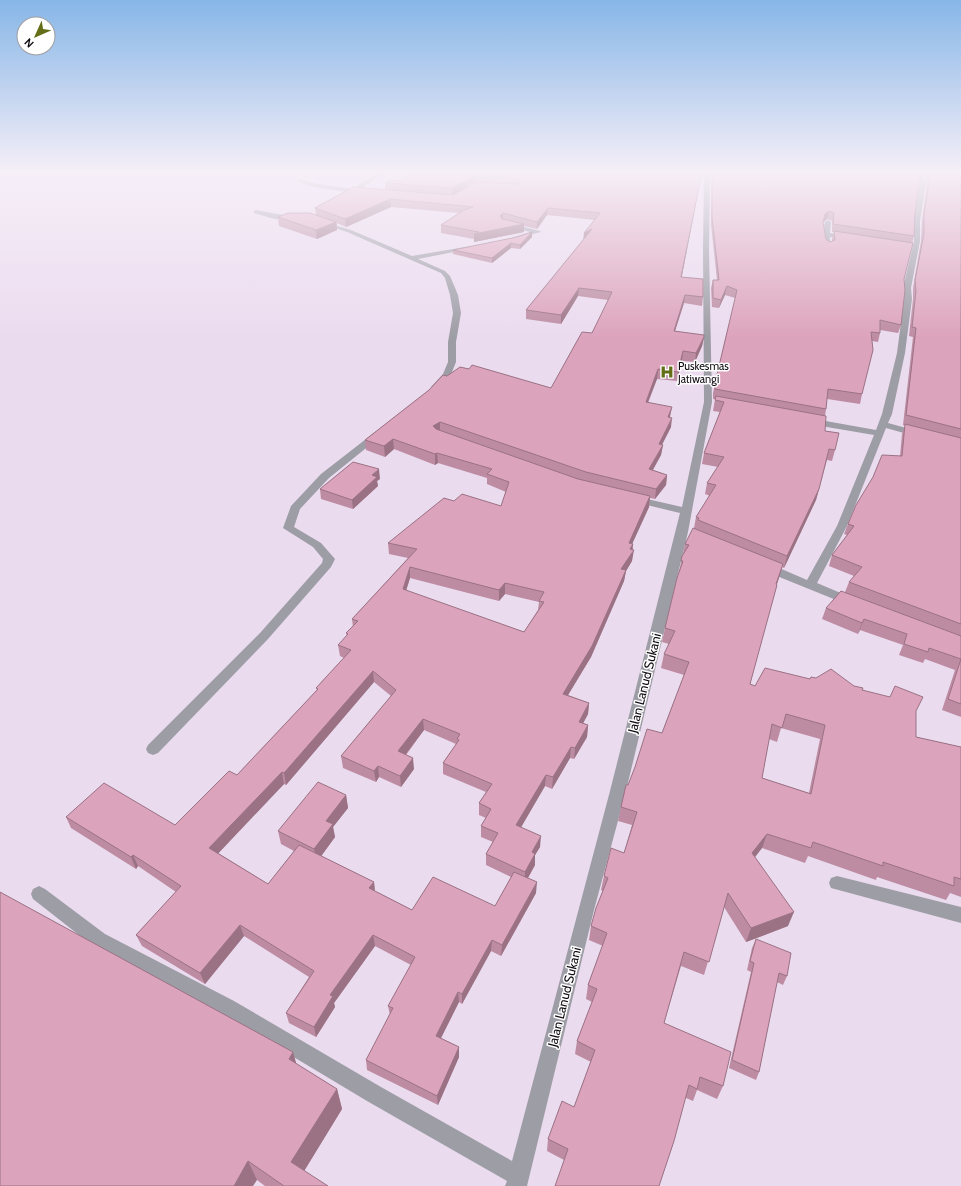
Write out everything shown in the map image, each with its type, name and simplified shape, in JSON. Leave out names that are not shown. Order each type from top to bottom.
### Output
[{"type":"street","points":[[339,227],[443,272],[448,277],[456,301],[457,313],[452,342],[452,362],[447,375],[425,396]]},
{"type":"street","points":[[509,240],[537,234],[538,232],[518,227]]},
{"type":"street","name":"Jalan Lanud Sukani","points":[[517,1181],[618,791],[682,532],[685,512],[712,403],[706,227]]},
{"type":"street","points":[[827,227],[829,247]]},
{"type":"street","points":[[810,585],[842,526],[887,414],[901,353],[908,299],[907,288],[911,247],[917,232],[917,227]]},
{"type":"street","points":[[828,235],[855,239]]},
{"type":"street","points":[[411,258],[479,245]]},
{"type":"street","points":[[801,419],[925,436]]},
{"type":"street","points":[[153,749],[264,636],[327,564],[329,559],[317,545],[288,528],[294,508],[325,476],[384,429]]},
{"type":"street","points":[[623,497],[685,512]]},
{"type":"street","points":[[682,532],[696,538]]},
{"type":"street","points":[[753,562],[861,606]]},
{"type":"street","points":[[837,883],[961,916]]},
{"type":"street","points":[[39,894],[98,940],[227,1007],[517,1181]]},
{"type":"building","points":[[308,227],[323,227],[316,230]]},
{"type":"building","points":[[454,227],[507,227],[474,234],[479,232]]},
{"type":"building","points":[[589,227],[691,227],[681,277],[703,279],[703,297],[685,295],[674,331],[704,335],[704,337],[696,353],[683,351],[678,372],[658,369],[646,402],[672,407],[668,417],[672,418],[659,444],[663,445],[649,469],[667,475],[656,489],[586,472],[440,422],[433,426],[436,429],[578,479],[650,496],[629,543],[633,544],[630,549],[634,550],[621,569],[626,570],[592,646],[563,694],[589,703],[579,722],[588,725],[575,748],[571,747],[553,777],[546,775],[516,825],[541,836],[532,852],[535,854],[525,872],[486,854],[498,833],[481,826],[491,809],[479,803],[492,784],[443,763],[459,740],[457,739],[460,734],[423,719],[398,751],[413,758],[400,776],[378,766],[374,771],[341,756],[396,690],[373,671],[284,773],[282,772],[209,848],[268,884],[299,845],[374,882],[369,888],[412,910],[433,877],[495,906],[514,872],[537,882],[502,945],[492,940],[462,994],[458,992],[436,1036],[459,1047],[437,1096],[366,1060],[393,1008],[388,1006],[415,957],[373,935],[330,995],[333,996],[314,1027],[286,1013],[314,971],[240,925],[200,973],[136,935],[181,886],[133,855],[131,857],[66,817],[104,783],[175,825],[229,771],[237,775],[318,689],[316,688],[351,650],[338,645],[348,634],[346,633],[358,621],[352,619],[417,549],[388,543],[444,498],[454,501],[462,494],[501,506],[509,482],[487,474],[492,469],[437,453],[435,454],[393,439],[384,446],[365,440],[429,390],[443,375],[447,376],[460,367],[469,369],[472,365],[551,388],[582,332],[592,333],[612,292],[579,288],[561,315],[526,310],[592,229],[584,233]],"holes":[[[410,567],[499,590],[505,583],[544,592],[539,601],[544,602],[524,632],[403,589]]]},
{"type":"building","points":[[713,227],[824,227],[826,239],[830,242],[835,240],[834,231],[913,243],[904,279],[905,290],[901,325],[880,320],[880,333],[871,332],[873,350],[862,394],[828,389],[826,409],[715,389],[715,383],[737,290],[727,286],[721,300],[713,298],[713,280],[719,280]]},
{"type":"building","points":[[856,227],[914,227],[914,236]]},
{"type":"building","points":[[924,227],[961,227],[961,429],[906,415],[916,328],[912,327],[916,291],[915,280]]},
{"type":"building","points":[[532,232],[520,245],[511,243],[492,258],[453,250],[517,237]]},
{"type":"building","points":[[716,396],[826,416],[825,431],[839,433],[835,450],[829,449],[819,489],[787,556],[698,520],[699,518],[696,517],[716,485],[707,483],[724,457],[704,453],[724,402],[715,400]]},
{"type":"building","points":[[905,424],[961,438],[961,624],[849,582],[862,567],[832,555],[854,526],[848,524],[856,505],[873,477],[882,455],[902,456]]},
{"type":"building","points":[[353,462],[379,469],[372,475],[377,477],[352,500],[320,489]]},
{"type":"building","points":[[693,528],[783,564],[776,584],[777,585],[750,684],[755,686],[765,668],[810,679],[811,677],[816,678],[831,669],[854,686],[863,688],[862,690],[890,697],[895,686],[923,697],[916,711],[916,737],[961,747],[961,879],[954,877],[954,886],[883,862],[883,866],[813,842],[811,848],[767,834],[752,853],[794,912],[751,928],[728,893],[709,962],[684,952],[664,1023],[731,1052],[723,1086],[700,1077],[697,1089],[689,1085],[674,1141],[659,1186],[555,1186],[568,1149],[548,1139],[562,1101],[574,1107],[595,1050],[577,1041],[597,989],[588,985],[607,933],[591,926],[596,908],[608,878],[604,876],[611,848],[624,853],[637,812],[621,807],[626,785],[628,785],[635,767],[647,729],[662,733],[689,662],[664,654],[675,631],[665,628],[677,578],[683,561],[681,561],[682,556],[689,545],[685,544]],"holes":[[[786,714],[825,725],[811,794],[762,778],[772,724],[782,728]]]},
{"type":"building","points":[[841,591],[961,636],[961,659],[929,648],[928,652],[904,644],[907,634],[864,619],[862,623],[826,608]]},
{"type":"building","points":[[961,659],[961,704],[948,699]]},
{"type":"building","points":[[318,782],[346,795],[326,821],[333,824],[314,849],[278,831]]},
{"type":"building","points":[[0,892],[293,1052],[289,1059],[337,1089],[291,1162],[328,1186],[284,1186],[248,1161],[234,1186],[0,1186]]},
{"type":"building","points":[[756,939],[791,953],[787,976],[779,973],[759,1072],[732,1060],[754,963],[750,961]]},
{"type":"place","name":"Puskesmas Jatiwangi","points":[[667,372]]}]
